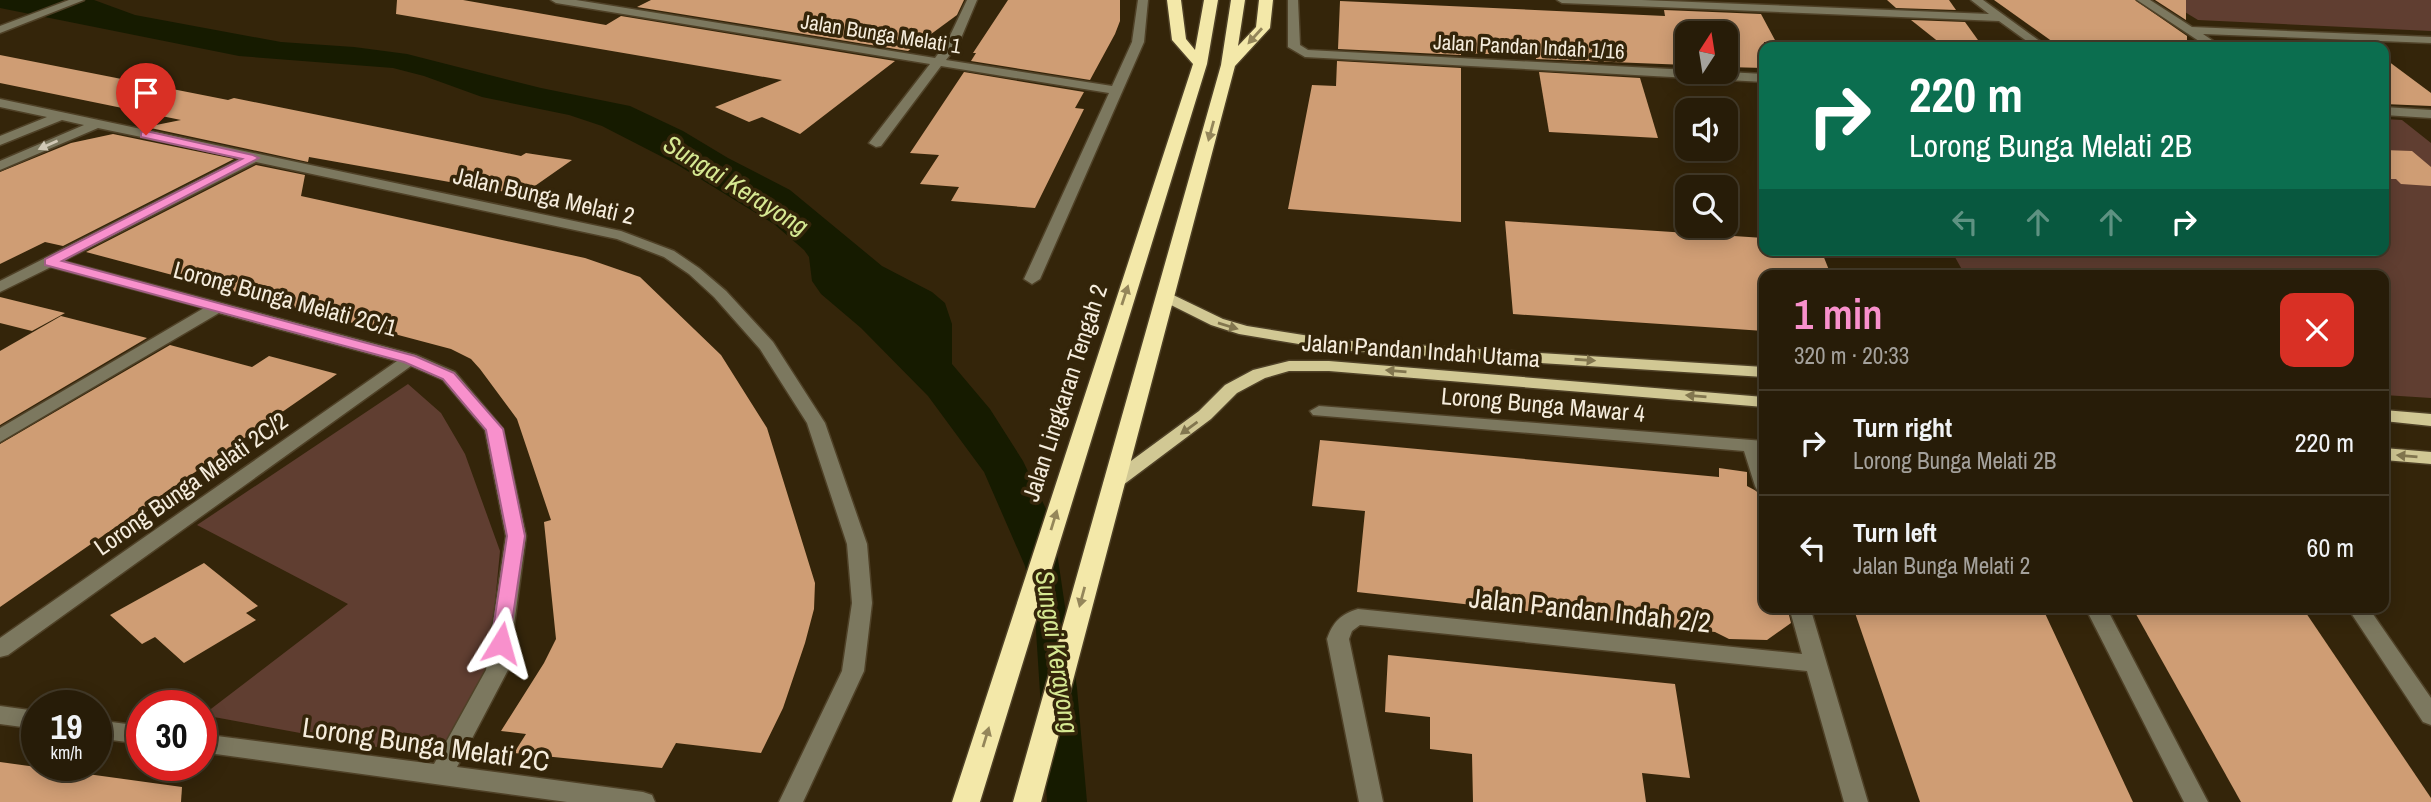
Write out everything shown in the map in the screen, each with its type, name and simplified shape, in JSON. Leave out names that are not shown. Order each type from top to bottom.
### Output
[{"type":"highway","points":[[1174,0],[1179,40],[1200,64]]},
{"type":"highway","name":"Jalan Lingkaran Tengah 2","points":[[966,802],[1200,64],[1211,0]]},
{"type":"highway","points":[[1027,802],[1112,484],[1167,297],[1228,65],[1238,0]]},
{"type":"highway","points":[[1228,65],[1263,28],[1266,0]]},
{"type":"main road","name":"Jalan Pandan Indah Utama","points":[[1167,297],[1217,322],[1280,338],[1335,345],[1759,372]]},
{"type":"main road","name":"Jalan Pandan Indah Utama","points":[[1112,484],[1205,415],[1231,389],[1259,374],[1289,366],[1329,366],[1759,402]]},
{"type":"main road","points":[[2389,416],[2431,419]]},
{"type":"main road","points":[[2389,454],[2431,458]]},
{"type":"street","points":[[0,30],[79,0]]},
{"type":"street","name":"Jalan Bunga Melati 1","points":[[556,0],[1118,91]]},
{"type":"street","points":[[876,143],[940,63],[958,34],[972,0]]},
{"type":"street","points":[[1032,279],[1138,42],[1143,0]]},
{"type":"street","name":"Jalan Pandan Indah 1/16","points":[[1293,0],[1294,47],[1314,54],[1759,78]]},
{"type":"street","points":[[1562,0],[2001,18]]},
{"type":"street","points":[[1807,0],[1818,10]]},
{"type":"street","points":[[1976,0],[2035,42]]},
{"type":"street","points":[[2142,0],[2208,42]]},
{"type":"street","points":[[2189,30],[2431,40]]},
{"type":"street","name":"Jalan Bunga Melati 2","points":[[0,103],[621,235],[669,254],[694,271],[720,294],[766,346],[816,423],[858,544],[862,603],[852,671],[791,802]]},
{"type":"street","points":[[2389,111],[2431,114]]},
{"type":"street","points":[[0,141],[60,116]]},
{"type":"street","points":[[0,166],[96,124]]},
{"type":"street","points":[[0,286],[253,158]]},
{"type":"street","name":"Lorong Bunga Melati 2C/1","points":[[50,262],[410,359],[449,376],[494,429],[516,536],[497,670],[440,776]]},
{"type":"street","points":[[0,436],[219,306]]},
{"type":"street","name":"Lorong Bunga Melati 2C/2","points":[[0,649],[410,359]]},
{"type":"street","name":"Lorong Bunga Mawar 4","points":[[1319,411],[1758,447]]},
{"type":"street","points":[[1801,613],[1856,802]]},
{"type":"street","points":[[2098,613],[2196,802]]},
{"type":"street","points":[[2361,613],[2431,716]]},
{"type":"street","name":"Jalan Pandan Indah 2/2","points":[[1371,802],[1338,639],[1340,629],[1348,621],[1359,617],[1816,664]]},
{"type":"street","points":[[0,715],[21,718]]},
{"type":"street","name":"Lorong Bunga Melati 2C","points":[[217,745],[643,802]]},
{"type":"shaded area","points":[[2165,0],[2431,0],[2431,31],[2198,20]]},
{"type":"shaded area","points":[[2389,119],[2402,120],[2431,143],[2431,398],[2389,395],[2389,270],[1962,270],[1954,256],[2389,256]]},
{"type":"shaded area","points":[[408,384],[441,413],[465,454],[500,551],[489,665],[436,758],[217,718],[217,704],[348,604],[197,525]]},
{"type":"water","name":"Sungai Kerayong","points":[[0,0],[94,0],[135,15],[281,42],[407,54],[541,88],[630,106],[683,131],[790,190],[882,266],[932,292],[945,303],[952,324],[952,364],[990,409],[1023,461],[1047,511],[1058,559],[1077,688],[1087,802],[1047,802],[1035,615],[1025,566],[984,472],[928,396],[861,328],[821,294],[812,281],[809,257],[774,224],[676,164],[602,126],[569,115],[482,97],[393,68],[239,56],[0,8]]},
{"type":"building","points":[[397,0],[463,0],[606,25],[621,16],[895,61],[800,134],[762,117],[749,122],[715,107],[782,80],[396,14]]},
{"type":"building","points":[[651,0],[964,0],[957,15],[908,51],[637,7]]},
{"type":"building","points":[[1008,0],[1120,0],[1120,21],[1090,80],[971,61],[976,53],[973,53]]},
{"type":"building","points":[[1887,0],[1949,0],[1956,10],[1896,8]]},
{"type":"building","points":[[1994,0],[2135,0],[2187,36],[2187,42],[2053,42]]},
{"type":"building","points":[[2155,0],[2186,0],[2186,20]]},
{"type":"building","points":[[1340,1],[1665,16],[1664,10],[1761,14],[1776,42],[1759,42],[1759,68],[1738,67],[1738,21],[1675,21],[1675,65],[1536,59],[1536,56],[1338,49]]},
{"type":"building","points":[[1911,20],[1965,22],[1979,42],[1939,42]]},
{"type":"building","points":[[0,55],[228,100],[234,98],[521,156],[526,153],[572,160],[522,195],[309,157],[308,162],[146,127],[181,120],[0,83]]},
{"type":"building","points":[[1337,61],[1461,68],[1461,222],[1288,209],[1312,85],[1336,86]]},
{"type":"building","points":[[2389,62],[2431,93],[2431,106],[2389,104]]},
{"type":"building","points":[[964,72],[1084,92],[1075,108],[1084,109],[1035,208],[951,201],[959,187],[920,184],[939,155],[910,153]]},
{"type":"building","points":[[1539,72],[1640,78],[1658,138],[1549,132]]},
{"type":"building","points":[[113,134],[234,159],[63,246],[45,242],[0,264],[0,172],[71,143]]},
{"type":"building","points":[[2389,150],[2412,151],[2431,167],[2431,186],[2401,184],[2396,179],[2389,179]]},
{"type":"building","points":[[256,165],[305,175],[301,196],[585,258],[640,277],[721,355],[767,428],[815,583],[814,609],[805,643],[783,708],[761,753],[676,743],[662,768],[514,753],[526,734],[501,731],[556,639],[544,522],[551,520],[517,419],[480,369],[471,359],[451,349],[86,252]]},
{"type":"building","points":[[1505,221],[1675,232],[1675,238],[1759,238],[1759,256],[1823,256],[1829,270],[1759,270],[1759,331],[1513,314]]},
{"type":"building","points":[[0,297],[65,313],[32,331],[0,323]]},
{"type":"building","points":[[61,316],[147,338],[0,425],[0,351]]},
{"type":"building","points":[[170,345],[252,367],[269,356],[337,374],[0,607],[0,444]]},
{"type":"building","points":[[1320,440],[1719,477],[1719,468],[1747,472],[1747,486],[1759,492],[1759,613],[1788,613],[1791,623],[1767,640],[1729,639],[1715,632],[1357,592],[1365,511],[1312,506]]},
{"type":"building","points":[[204,563],[258,606],[246,613],[256,620],[184,663],[155,637],[142,644],[110,615]]},
{"type":"building","points":[[1855,613],[2045,613],[2133,802],[1920,802]]},
{"type":"building","points":[[2135,613],[2306,613],[2431,798],[2431,802],[2241,802]]},
{"type":"building","points":[[1388,655],[1675,684],[1690,778],[1642,773],[1646,802],[1473,802],[1472,754],[1430,749],[1430,717],[1385,712]]},
{"type":"building","points":[[0,762],[21,765],[21,781],[112,781],[112,777],[182,787],[181,802],[0,802]]},
{"type":"route","points":[[146,135],[253,158],[50,262],[410,359],[449,376],[474,402],[494,429],[516,536],[501,643]]}]
